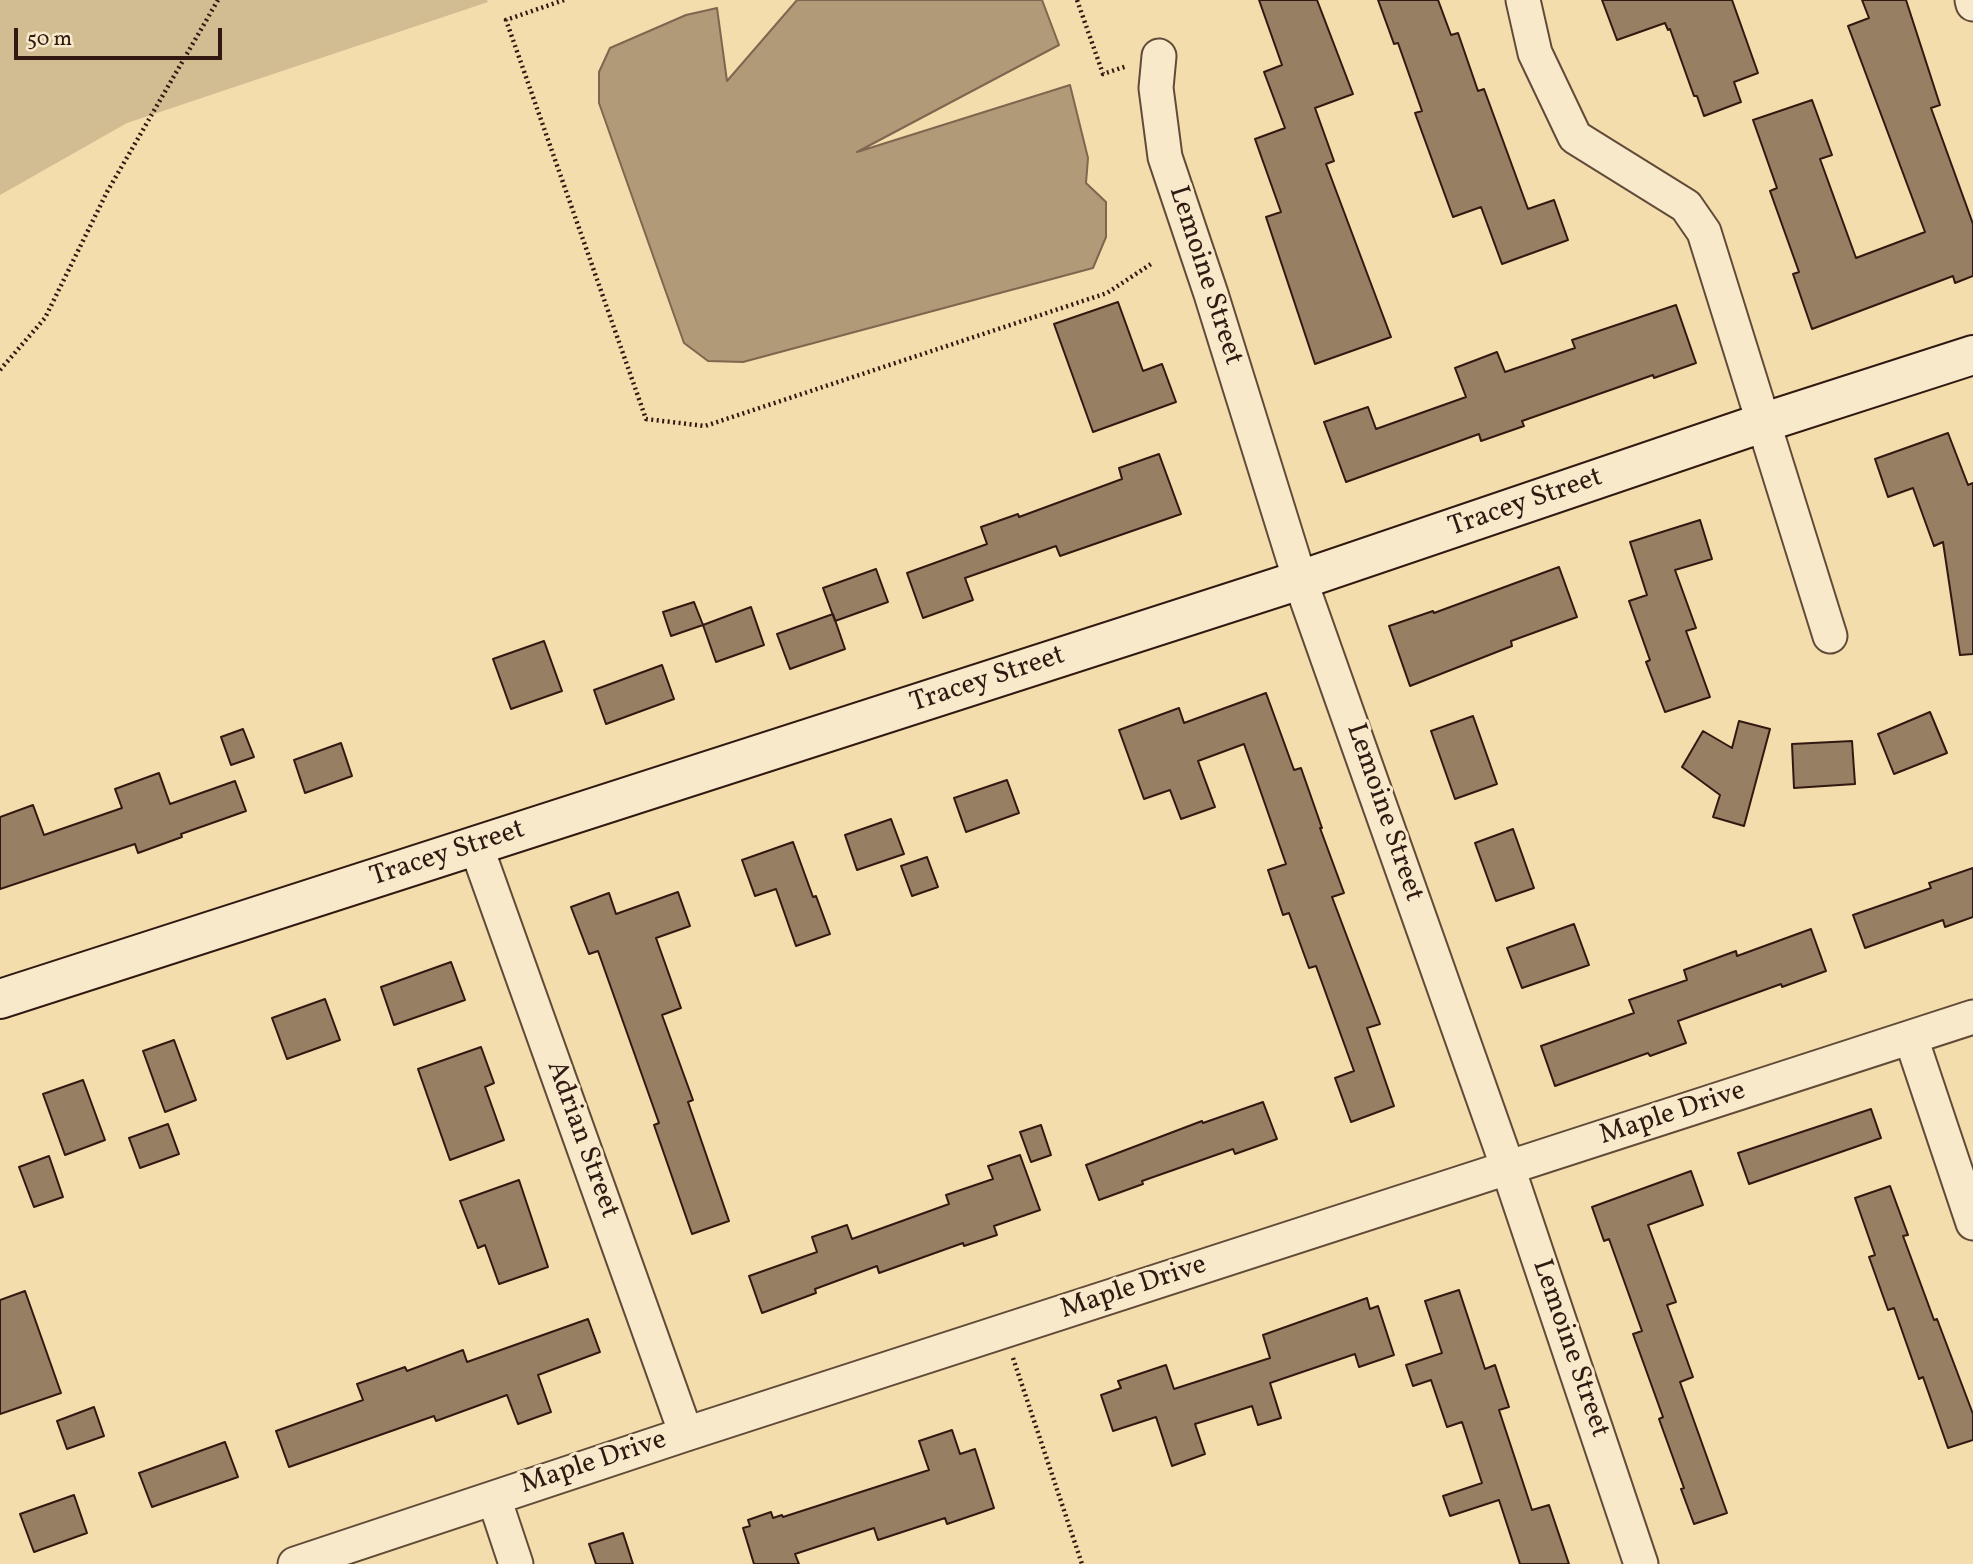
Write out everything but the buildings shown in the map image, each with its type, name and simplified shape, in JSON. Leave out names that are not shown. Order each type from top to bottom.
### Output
[{"type":"street","points":[[1523,0],[1535,54],[1575,137],[1686,206],[1704,232],[1830,636]]},
{"type":"street","name":"Lemoine Street","points":[[1159,56],[1156,88],[1165,157],[1211,294],[1300,580],[1508,1168],[1641,1564]]},
{"type":"street","name":"Tracey Street","points":[[0,999],[1300,580],[1765,422],[1973,355]]},
{"type":"street","name":"Adrian Street","points":[[476,846],[686,1434]]},
{"type":"street","name":"Maple Drive","points":[[295,1564],[686,1434],[1973,1017]]},
{"type":"street","points":[[1911,1038],[1973,1223]]},
{"type":"street","points":[[494,1498],[516,1564]]},
{"type":"path","points":[[0,370],[44,318],[107,191],[218,0]]},
{"type":"path","points":[[564,0],[506,20],[646,419],[705,426],[1108,293],[1151,264]]},
{"type":"path","points":[[1077,0],[1104,74],[1159,56]]},
{"type":"path","points":[[1004,1331],[1082,1564]]},
{"type":"shaded area","points":[[0,0],[488,2],[127,123],[0,195]]},
{"type":"shaded area","points":[[797,0],[1042,0],[1059,45],[857,152],[1070,85],[1088,158],[1086,183],[1106,202],[1106,237],[1093,268],[743,362],[708,361],[684,343],[599,103],[599,72],[610,48],[686,15],[717,8],[727,81]]}]
